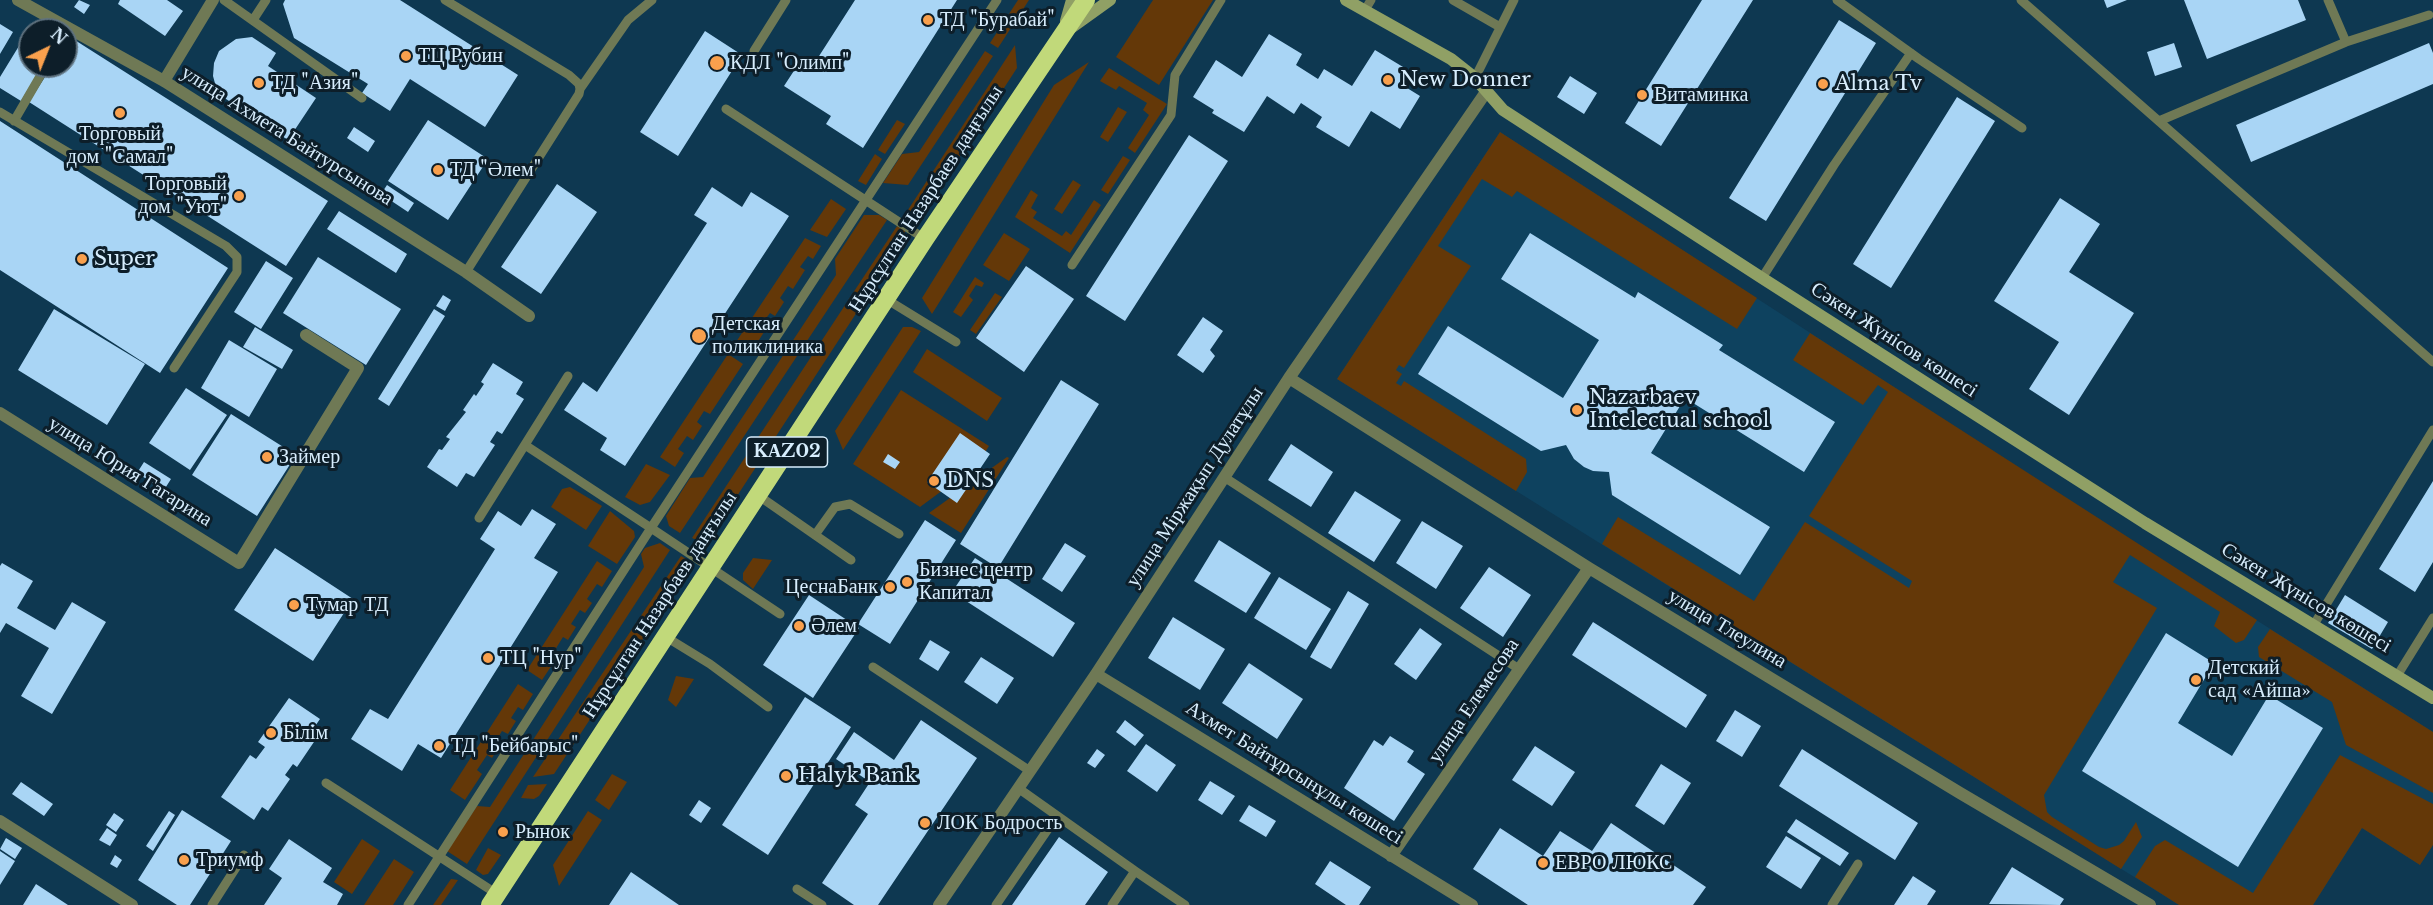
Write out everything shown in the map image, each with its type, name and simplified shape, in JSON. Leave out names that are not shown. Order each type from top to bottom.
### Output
[{"type":"highway","name":"Нұрсұлтан Назарбаев даңғылы","points":[[493,899],[759,496],[925,239],[1086,0]]},
{"type":"street","name":"улица Ахмета Байтурсынова","points":[[18,0],[47,18]]},
{"type":"street","points":[[164,81],[213,0]]},
{"type":"street","points":[[1061,36],[1072,0]]},
{"type":"street","points":[[1061,36],[1110,0]]},
{"type":"street","name":"Сәкен Жүнісов көшесі","points":[[1346,0],[1368,5],[1451,59],[1475,78],[1503,110],[1762,278],[2145,523],[2433,698]]},
{"type":"street","name":"улица Ахмета Байтурсынова","points":[[78,36],[164,81],[465,272],[529,316]]},
{"type":"street","name":"улица Міржақып Дулатұлы","points":[[939,905],[1096,674],[1289,378],[1486,92]]},
{"type":"street","name":"улица Юрия Гагарина","points":[[0,413],[239,563],[358,368],[306,335]]},
{"type":"street","name":"улица Тлеулина","points":[[1289,378],[1588,568],[2150,905]]},
{"type":"street","name":"улица Елемесова","points":[[1391,856],[1588,568]]},
{"type":"street","name":"Ахмет Байтұрсынұлы көшесі","points":[[1096,674],[1472,905]]},
{"type":"street","points":[[0,821],[124,903]]},
{"type":"lane","points":[[224,0],[362,98]]},
{"type":"lane","points":[[253,20],[266,0]]},
{"type":"lane","points":[[445,0],[569,75],[579,84],[580,89]]},
{"type":"lane","points":[[465,272],[579,94],[580,89],[628,20],[652,0]]},
{"type":"lane","points":[[754,51],[786,0]]},
{"type":"lane","points":[[408,905],[651,528],[997,0]]},
{"type":"lane","points":[[1072,265],[1171,115],[1175,75],[1221,0]]},
{"type":"lane","points":[[1453,0],[1500,27]]},
{"type":"lane","points":[[1475,78],[1514,0]]},
{"type":"lane","points":[[1837,0],[2022,128]]},
{"type":"lane","points":[[2021,0],[2433,362]]},
{"type":"lane","points":[[2328,0],[2346,42]]},
{"type":"lane","points":[[2159,121],[2346,42],[2429,15]]},
{"type":"lane","points":[[1762,278],[1834,165],[1911,53]]},
{"type":"lane","points":[[14,121],[39,78]]},
{"type":"lane","points":[[726,109],[925,239]]},
{"type":"lane","points":[[0,112],[226,246],[237,257],[237,272],[174,368]]},
{"type":"lane","points":[[886,299],[956,342]]},
{"type":"lane","points":[[479,518],[568,376]]},
{"type":"lane","points":[[2313,626],[2433,430]]},
{"type":"lane","points":[[525,445],[780,614]]},
{"type":"lane","points":[[1224,477],[1519,669]]},
{"type":"lane","points":[[759,496],[851,560]]},
{"type":"lane","points":[[815,535],[835,507],[850,504],[898,534]]},
{"type":"lane","points":[[2397,676],[2433,618]]},
{"type":"lane","points":[[666,637],[710,664],[768,707]]},
{"type":"lane","points":[[873,667],[1030,771]]},
{"type":"lane","points":[[326,783],[439,857],[493,899]]},
{"type":"lane","points":[[1018,788],[1185,905]]},
{"type":"lane","points":[[996,905],[1057,816]]},
{"type":"lane","points":[[212,905],[244,855]]},
{"type":"lane","points":[[1832,905],[1858,864]]},
{"type":"lane","points":[[1112,905],[1135,871]]},
{"type":"lane","points":[[797,889],[822,905]]},
{"type":"shaded area","points":[[1018,0],[1029,0],[998,48],[990,43]]},
{"type":"shaded area","points":[[1153,0],[1213,0],[1159,85],[1116,57]]},
{"type":"shaded area","points":[[1015,45],[1017,68],[921,216],[913,217],[906,213]]},
{"type":"shaded area","points":[[985,51],[993,56],[908,185],[883,183],[902,154],[919,152]]},
{"type":"shaded area","points":[[1089,62],[932,314],[922,298],[1054,85]]},
{"type":"shaded area","points":[[1109,68],[1167,104],[1135,153],[1128,148],[1149,115],[1143,110],[1147,103],[1119,86],[1116,90],[1100,81]]},
{"type":"shaded area","points":[[1118,107],[1127,112],[1108,142],[1100,137]]},
{"type":"shaded area","points":[[897,120],[905,124],[885,154],[878,150]]},
{"type":"shaded area","points":[[1500,132],[2130,540],[2433,732],[2433,845],[2420,865],[2362,828],[2313,905],[2179,905],[1337,379]]},
{"type":"shaded area","points":[[1500,132],[1757,298],[1737,329],[1517,191],[1512,197],[1482,179],[1438,246],[1471,266],[1404,368],[1399,365],[1396,370],[1402,374],[1396,383],[1401,386],[1404,381],[1526,459],[1527,472],[1516,491],[1337,379]]},
{"type":"shaded area","points":[[875,154],[882,159],[866,185],[858,181]]},
{"type":"shaded area","points":[[1123,156],[1130,160],[1108,194],[1101,190]]},
{"type":"shaded area","points":[[1073,180],[1081,185],[1062,214],[1054,209]]},
{"type":"shaded area","points":[[1031,190],[1038,195],[1031,208],[1037,212],[1033,218],[1062,236],[1066,231],[1071,235],[1094,200],[1101,205],[1070,253],[1015,217]]},
{"type":"shaded area","points":[[831,199],[846,209],[827,237],[810,230]]},
{"type":"shaded area","points":[[864,215],[879,215],[887,220],[680,533],[669,526],[666,516],[690,478],[703,477],[836,275],[835,259]]},
{"type":"shaded area","points":[[897,226],[905,231],[904,240],[709,539],[699,541],[692,538]]},
{"type":"shaded area","points":[[1004,233],[1030,249],[1009,281],[983,265]]},
{"type":"shaded area","points":[[805,238],[821,246],[813,259],[808,256],[800,267],[805,270],[793,289],[788,286],[780,298],[784,302],[775,316],[770,313],[761,325],[766,329],[750,354],[734,345]]},
{"type":"shaded area","points":[[975,277],[984,283],[982,287],[976,285],[969,296],[973,300],[961,317],[953,312]]},
{"type":"shaded area","points":[[995,293],[1002,297],[976,334],[970,330]]},
{"type":"shaded area","points":[[903,327],[912,327],[921,331],[843,450],[835,431]]},
{"type":"shaded area","points":[[1810,333],[2257,620],[2244,640],[2236,643],[2214,626],[2220,612],[2130,555],[2113,582],[2157,608],[2044,795],[2047,812],[2052,817],[2099,847],[2106,849],[2119,845],[2136,822],[2142,837],[2121,869],[1602,544],[1618,517],[1754,601],[1805,522],[1909,588],[1912,581],[1809,516],[1888,392],[1878,385],[1863,405],[1793,360]]},
{"type":"shaded area","points":[[927,349],[1002,398],[987,421],[913,372]]},
{"type":"shaded area","points":[[728,354],[743,364],[710,414],[704,411],[697,422],[702,426],[693,440],[687,436],[678,449],[684,453],[675,467],[660,457]]},
{"type":"shaded area","points":[[901,390],[989,446],[977,465],[920,507],[853,464]]},
{"type":"shaded area","points":[[1007,457],[1009,458],[961,533],[929,513]]},
{"type":"shaded area","points":[[646,464],[670,475],[650,502],[640,505],[625,497]]},
{"type":"shaded area","points":[[570,487],[602,506],[586,530],[551,507],[562,489]]},
{"type":"shaded area","points":[[610,511],[634,531],[635,537],[617,564],[588,546]]},
{"type":"shaded area","points":[[660,543],[670,550],[467,864],[447,851],[477,806],[490,807],[644,567],[641,554],[645,548]]},
{"type":"shaded area","points":[[681,556],[686,559],[689,569],[554,774],[533,777]]},
{"type":"shaded area","points":[[753,558],[772,560],[753,589],[743,580],[743,573]]},
{"type":"shaded area","points":[[597,561],[612,571],[602,587],[597,584],[587,599],[592,603],[585,613],[580,610],[571,624],[576,627],[568,640],[563,637],[555,650],[560,653],[542,680],[527,670]]},
{"type":"shaded area","points":[[2270,629],[2433,732],[2433,793],[2346,745],[2332,702],[2259,657],[2258,647]]},
{"type":"shaded area","points":[[676,676],[694,679],[676,707],[668,700]]},
{"type":"shaded area","points":[[518,684],[533,694],[523,710],[518,707],[511,718],[516,721],[508,734],[502,731],[494,744],[499,747],[492,758],[487,755],[477,770],[482,774],[465,800],[450,790]]},
{"type":"shaded area","points":[[2340,755],[2433,804],[2433,845],[2420,865],[2362,828],[2313,905],[2179,905],[2135,877],[2155,846],[2165,840],[2253,893]]},
{"type":"shaded area","points":[[612,774],[627,782],[609,810],[595,800]]},
{"type":"shaded area","points":[[547,784],[539,796],[534,799],[521,798],[528,785]]},
{"type":"shaded area","points":[[588,811],[602,820],[559,886],[553,865]]},
{"type":"shaded area","points":[[362,839],[380,851],[352,894],[334,882]]},
{"type":"shaded area","points":[[488,848],[501,855],[488,874],[483,875],[476,870]]},
{"type":"shaded area","points":[[394,859],[414,872],[393,905],[364,905]]},
{"type":"shaded area","points":[[451,879],[458,880],[441,905],[433,905]]},
{"type":"building","points":[[79,0],[90,5],[84,14],[74,7]]},
{"type":"building","points":[[120,0],[167,0],[183,11],[165,36],[118,4]]},
{"type":"building","name":"ТЦ Рубин","points":[[285,0],[400,0],[518,75],[485,127],[410,79],[390,111],[362,93],[368,84],[294,38],[283,4]]},
{"type":"building","points":[[855,0],[957,0],[863,148],[826,124],[831,116],[784,86],[801,60],[812,67]]},
{"type":"building","points":[[1702,0],[1753,0],[1661,146],[1625,123]]},
{"type":"building","points":[[2104,0],[2127,0],[2107,8]]},
{"type":"building","points":[[2184,0],[2298,0],[2306,20],[2207,59]]},
{"type":"building","points":[[1839,20],[1876,43],[1766,221],[1729,198]]},
{"type":"building","points":[[0,24],[13,32],[0,54]]},
{"type":"building","points":[[705,31],[742,55],[678,156],[640,132]]},
{"type":"building","points":[[1269,34],[1302,54],[1296,65],[1318,79],[1324,69],[1352,86],[1375,50],[1408,70],[1399,83],[1420,96],[1400,129],[1371,111],[1349,147],[1316,127],[1322,117],[1301,103],[1294,114],[1267,96],[1244,132],[1212,113],[1214,110],[1193,97],[1216,60],[1242,77]]},
{"type":"building","points":[[252,37],[276,53],[268,66],[316,98],[288,140],[223,97],[216,87],[213,76],[214,63],[219,51],[236,39]]},
{"type":"building","points":[[78,42],[328,201],[286,266],[29,102],[44,78],[78,78]]},
{"type":"building","points":[[2174,43],[2182,67],[2155,76],[2147,52]]},
{"type":"building","points":[[2429,43],[2433,53],[2433,84],[2251,162],[2236,125]]},
{"type":"building","points":[[18,48],[18,78],[35,78],[21,101],[0,88],[0,77]]},
{"type":"building","points":[[1570,76],[1597,93],[1584,114],[1557,97]]},
{"type":"building","points":[[1957,97],[1995,121],[1891,288],[1853,264]]},
{"type":"building","name":"ТД \"Әлем\"","points":[[428,120],[488,159],[448,220],[388,181]]},
{"type":"building","points":[[0,121],[228,268],[160,373],[0,270]]},
{"type":"building","points":[[354,127],[375,141],[368,152],[347,138]]},
{"type":"building","points":[[1189,135],[1228,161],[1125,321],[1086,296]]},
{"type":"building","points":[[557,184],[597,212],[541,294],[501,267]]},
{"type":"building","points":[[387,185],[414,203],[408,212],[381,194]]},
{"type":"building","points":[[712,187],[742,207],[751,192],[789,216],[625,466],[600,450],[607,438],[564,410],[583,382],[597,392],[707,223],[694,215]]},
{"type":"building","points":[[2060,198],[2100,224],[2069,272],[2134,313],[2069,415],[2029,389],[2059,342],[1994,301]]},
{"type":"building","points":[[339,211],[407,254],[396,273],[327,229]]},
{"type":"building","name":"Nazarbaev Intelectual school","points":[[1530,233],[1635,298],[1638,292],[1723,345],[1719,350],[1835,422],[1804,472],[1685,398],[1651,453],[1770,527],[1740,575],[1612,495],[1609,472],[1593,471],[1584,467],[1574,459],[1566,445],[1541,451],[1418,374],[1448,326],[1563,398],[1599,340],[1501,279]]},
{"type":"building","points":[[318,257],[401,309],[366,365],[283,313]]},
{"type":"building","points":[[266,261],[293,278],[261,329],[234,312]]},
{"type":"building","points":[[1026,266],[1074,299],[1024,372],[976,338]]},
{"type":"building","points":[[443,295],[451,300],[445,311],[436,306]]},
{"type":"building","points":[[54,309],[145,364],[107,425],[18,370]]},
{"type":"building","points":[[434,309],[445,316],[389,406],[378,399]]},
{"type":"building","points":[[1203,317],[1223,331],[1210,350],[1215,356],[1203,373],[1177,355]]},
{"type":"building","points":[[255,327],[293,350],[282,369],[243,347]]},
{"type":"building","points":[[229,340],[277,369],[249,417],[201,388]]},
{"type":"building","points":[[493,363],[523,382],[516,394],[524,399],[502,434],[497,431],[490,442],[495,445],[474,477],[466,473],[457,487],[427,467],[439,449],[442,450],[450,439],[446,437],[466,412],[463,410],[474,394],[476,396],[484,384],[481,382]]},
{"type":"building","points":[[1061,380],[1099,404],[998,568],[960,544]]},
{"type":"building","points":[[186,388],[227,415],[190,470],[149,443]]},
{"type":"building","points":[[231,414],[296,455],[257,516],[192,475]]},
{"type":"building","points":[[960,433],[990,454],[957,503],[927,482]]},
{"type":"building","points":[[1291,444],[1333,472],[1311,507],[1268,480]]},
{"type":"building","points":[[888,454],[900,462],[895,469],[883,462]]},
{"type":"building","points":[[144,462],[171,479],[164,490],[137,473]]},
{"type":"building","points":[[2433,481],[2433,562],[2415,592],[2379,569]]},
{"type":"building","points":[[1355,491],[1401,520],[1374,562],[1328,533]]},
{"type":"building","points":[[532,509],[556,524],[534,558],[558,572],[441,758],[418,744],[402,771],[351,739],[370,709],[388,719],[495,549],[480,539],[498,511],[521,526]]},
{"type":"building","name":"Бизнес центр Капитал","points":[[925,520],[956,540],[890,644],[858,624]]},
{"type":"building","points":[[1422,521],[1463,546],[1436,589],[1396,563]]},
{"type":"building","points":[[1219,540],[1271,573],[1246,613],[1194,581]]},
{"type":"building","points":[[1065,543],[1086,556],[1062,592],[1042,579]]},
{"type":"building","name":"Тумар ТД","points":[[275,548],[353,599],[313,661],[234,610]]},
{"type":"building","points":[[975,558],[1075,623],[1053,657],[952,592]]},
{"type":"building","points":[[2,563],[33,581],[17,608],[55,630],[72,602],[106,622],[52,714],[21,696],[49,648],[6,623],[0,633],[0,566]]},
{"type":"building","points":[[1489,567],[1531,595],[1503,637],[1460,608]]},
{"type":"building","points":[[1279,577],[1331,609],[1306,650],[1254,618]]},
{"type":"building","points":[[1348,591],[1369,604],[1331,669],[1310,657]]},
{"type":"building","points":[[809,595],[859,628],[813,698],[763,665]]},
{"type":"building","points":[[2345,595],[2388,622],[2372,649],[2328,623]]},
{"type":"building","points":[[1173,617],[1225,649],[1200,690],[1148,658]]},
{"type":"building","points":[[1593,622],[1707,695],[1686,728],[1572,655]]},
{"type":"building","points":[[1420,628],[1442,644],[1416,680],[1394,664]]},
{"type":"building","points":[[2166,633],[2214,663],[2178,723],[2232,756],[2269,695],[2323,728],[2238,867],[2082,771]]},
{"type":"building","points":[[930,640],[950,652],[938,671],[919,659]]},
{"type":"building","points":[[981,657],[1014,678],[997,704],[964,682]]},
{"type":"building","points":[[1249,663],[1303,699],[1277,739],[1222,703]]},
{"type":"building","name":"Halyk Bank","points":[[805,697],[851,727],[768,855],[722,825]]},
{"type":"building","points":[[289,698],[320,719],[311,732],[318,736],[297,767],[293,764],[285,775],[290,779],[268,811],[262,807],[254,820],[221,797],[250,755],[256,759],[265,747],[258,742]]},
{"type":"building","points":[[1735,710],[1761,726],[1742,757],[1716,741]]},
{"type":"building","points":[[921,720],[977,758],[878,905],[854,905],[822,883],[868,814],[855,805],[870,782],[836,759],[854,732],[894,760]]},
{"type":"building","points":[[1125,720],[1144,735],[1135,746],[1116,732]]},
{"type":"building","points":[[1390,736],[1414,751],[1407,762],[1425,774],[1394,821],[1344,788],[1374,740],[1383,746]]},
{"type":"building","points":[[1146,744],[1176,765],[1157,792],[1127,771]]},
{"type":"building","points":[[1535,746],[1575,772],[1552,806],[1512,780]]},
{"type":"building","points":[[1097,749],[1105,755],[1095,768],[1087,763]]},
{"type":"building","points":[[1802,749],[1918,823],[1895,860],[1779,786]]},
{"type":"building","points":[[1661,764],[1691,783],[1664,825],[1635,806]]},
{"type":"building","points":[[1210,781],[1235,796],[1222,815],[1198,800]]},
{"type":"building","points":[[21,782],[53,804],[44,816],[12,794]]},
{"type":"building","points":[[699,800],[711,808],[701,823],[689,815]]},
{"type":"building","points":[[1249,805],[1276,821],[1266,837],[1239,821]]},
{"type":"building","name":"Триумф","points":[[182,810],[231,841],[190,905],[177,905],[138,880]]},
{"type":"building","points":[[169,811],[175,815],[153,851],[146,846]]},
{"type":"building","points":[[114,813],[124,820],[116,832],[106,825]]},
{"type":"building","points":[[1796,819],[1849,853],[1840,866],[1787,832]]},
{"type":"building","name":"ЕВРО ЛЮКС","points":[[1611,823],[1706,887],[1693,905],[1528,905],[1473,869],[1500,828],[1543,856],[1560,831],[1592,851]]},
{"type":"building","points":[[107,828],[117,835],[110,846],[99,840]]},
{"type":"building","points":[[1786,836],[1821,858],[1801,889],[1766,867]]},
{"type":"building","points":[[1059,837],[1108,872],[1085,905],[1012,905]]},
{"type":"building","points":[[6,838],[22,848],[15,859],[0,849]]},
{"type":"building","points":[[289,839],[332,868],[323,882],[343,894],[337,905],[264,905],[282,878],[269,869]]},
{"type":"building","points":[[0,851],[15,861],[0,885]]},
{"type":"building","points":[[115,855],[122,860],[117,868],[110,864]]},
{"type":"building","points":[[1330,861],[1371,887],[1359,905],[1346,905],[1315,884]]},
{"type":"building","points":[[2012,867],[2064,899],[2060,905],[1989,904]]},
{"type":"building","points":[[631,872],[679,905],[609,905]]},
{"type":"building","points":[[1913,876],[1936,891],[1927,905],[1894,905]]},
{"type":"building","points":[[36,884],[68,905],[23,905]]},
{"type":"place","name":"ТД \"Бурабай\"","points":[[928,20]]},
{"type":"place","name":"ТЦ Рубин","points":[[406,56]]},
{"type":"place","name":"КДЛ \"Олимп\"","points":[[717,63]]},
{"type":"place","name":"New Donner","points":[[1388,80]]},
{"type":"place","name":"ТД \"Азия\"","points":[[259,83]]},
{"type":"place","name":"Alma Tv","points":[[1823,84]]},
{"type":"place","name":"Витаминка","points":[[1642,95]]},
{"type":"place","name":"Торговый дом \"Самал\"","points":[[120,113]]},
{"type":"place","name":"ТД \"Әлем\"","points":[[438,170]]},
{"type":"place","name":"Торговый дом \"Уют\"","points":[[239,196]]},
{"type":"place","name":"Super","points":[[82,259]]},
{"type":"place","name":"Детская поликлиника","points":[[699,336]]},
{"type":"place","name":"Nazarbaev Intelectual school","points":[[1577,410]]},
{"type":"place","name":"Займер","points":[[267,457]]},
{"type":"place","name":"DNS","points":[[934,481]]},
{"type":"place","name":"Бизнес центр Капитал","points":[[907,582]]},
{"type":"place","name":"ЦеснаБанк","points":[[890,587]]},
{"type":"place","name":"Тумар ТД","points":[[294,605]]},
{"type":"place","name":"Әлем","points":[[799,626]]},
{"type":"place","name":"ТЦ \"Нур\"","points":[[488,658]]},
{"type":"place","name":"Детский сад «Айша»","points":[[2196,680]]},
{"type":"place","name":"Білім","points":[[271,733]]},
{"type":"place","name":"ТД \"Бейбарыс\"","points":[[439,746]]},
{"type":"place","name":"Halyk Bank","points":[[786,776]]},
{"type":"place","name":"ЛОК Бодрость","points":[[925,823]]},
{"type":"place","name":"Рынок","points":[[503,832]]},
{"type":"place","name":"Триумф","points":[[184,860]]},
{"type":"place","name":"ЕВРО ЛЮКС","points":[[1543,863]]}]
